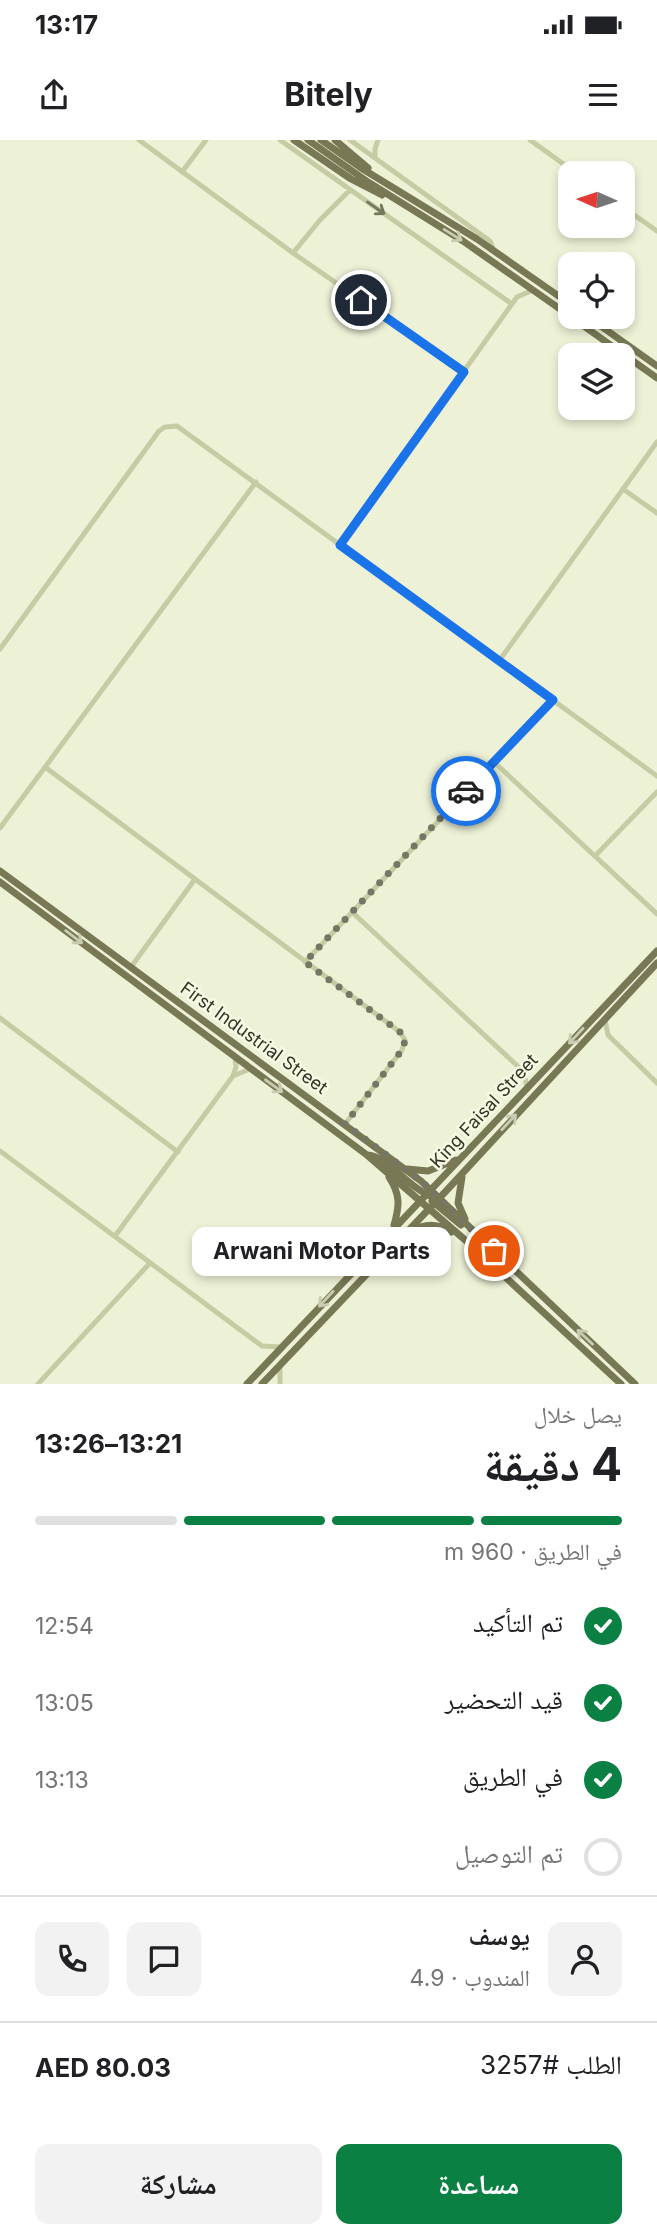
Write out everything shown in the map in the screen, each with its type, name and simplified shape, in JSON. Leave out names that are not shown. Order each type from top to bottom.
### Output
[{"type":"main road","points":[[294,140],[351,179],[395,199]]},
{"type":"main road","points":[[308,140],[558,307]]},
{"type":"main road","points":[[321,140],[361,169],[494,251],[558,296]]},
{"type":"main road","points":[[335,140],[385,182]]},
{"type":"main road","points":[[589,329],[657,378]]},
{"type":"main road","points":[[606,329],[657,366]]},
{"type":"main road","name":"First Industrial Street","points":[[0,871],[404,1168],[425,1195]]},
{"type":"main road","name":"First Industrial Street","points":[[1,885],[385,1171],[435,1203],[464,1238],[621,1384]]},
{"type":"main road","name":"King Faisal Street","points":[[247,1384],[657,951]]},
{"type":"main road","name":"King Faisal Street","points":[[263,1383],[435,1203],[657,962]]},
{"type":"main road","points":[[367,1155],[378,1158],[465,1228],[474,1232]]},
{"type":"main road","points":[[404,1168],[428,1171],[460,1158]]},
{"type":"main road","points":[[385,1171],[400,1199],[394,1226]]},
{"type":"main road","points":[[463,1172],[458,1189],[458,1203],[474,1232],[635,1384]]},
{"type":"main road","points":[[398,1241],[416,1228],[432,1225],[445,1228],[464,1238]]},
{"type":"street","points":[[139,140],[293,253],[464,372]]},
{"type":"street","points":[[182,172],[205,140]]},
{"type":"street","points":[[280,140],[512,304]]},
{"type":"street","points":[[350,140],[490,241],[494,251]]},
{"type":"street","points":[[530,140],[559,161]]},
{"type":"street","points":[[360,148],[377,142],[375,159]]},
{"type":"street","points":[[293,253],[320,220],[350,190]]},
{"type":"street","points":[[635,215],[657,231]]},
{"type":"street","points":[[516,278],[517,297]]},
{"type":"street","points":[[340,545],[517,297],[534,290]]},
{"type":"street","points":[[0,649],[162,429],[173,425],[183,428],[657,776]]},
{"type":"street","points":[[499,661],[657,442]]},
{"type":"street","points":[[0,828],[256,482]]},
{"type":"street","points":[[623,489],[657,513]]},
{"type":"street","points":[[305,962],[553,700]]},
{"type":"street","points":[[494,762],[657,914]]},
{"type":"street","points":[[45,767],[400,1032],[405,1041],[402,1050],[345,1124]]},
{"type":"street","points":[[595,856],[657,792]]},
{"type":"street","points":[[131,967],[195,879]]},
{"type":"street","points":[[352,912],[524,1072],[527,1087]]},
{"type":"street","points":[[606,1017],[607,1035]]},
{"type":"street","points":[[0,1018],[178,1152]]},
{"type":"street","points":[[590,1034],[607,1035],[657,1083]]},
{"type":"street","points":[[115,1236],[233,1076],[235,1057]]},
{"type":"street","points":[[233,1076],[250,1069]]},
{"type":"street","points":[[524,1072],[541,1073]]},
{"type":"street","points":[[0,1151],[262,1346],[281,1348]]},
{"type":"street","points":[[38,1384],[150,1263]]},
{"type":"street","points":[[262,1346],[267,1363]]},
{"type":"street","points":[[263,1383],[280,1384],[280,1365]]},
{"type":"way so far","points":[[466,791],[305,962],[400,1032],[405,1041],[402,1050],[345,1124],[421,1181],[494,1251]]},
{"type":"place","name":"Arwani Motor Parts","points":[[494,1251]]},
{"type":"route","points":[[361,300],[464,372],[340,545],[553,700],[466,791]]}]
